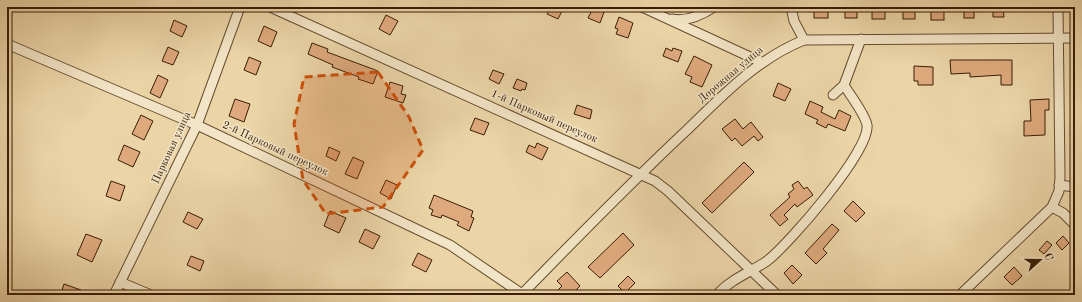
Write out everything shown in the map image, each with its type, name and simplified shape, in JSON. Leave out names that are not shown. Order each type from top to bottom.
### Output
[{"type":"street","name":"Парковая улица","points":[[114,295],[197,125],[240,7]]},
{"type":"street","name":"1-й Парковый переулок","points":[[270,7],[655,181],[668,191],[777,295]]},
{"type":"street","points":[[642,7],[761,62]]},
{"type":"street","points":[[661,16],[682,21],[705,13],[714,7]]},
{"type":"street","points":[[791,7],[794,20],[804,40]]},
{"type":"street","points":[[960,295],[1052,207],[1059,185],[1060,113],[1058,7]]},
{"type":"street","name":"Дорожная улица","points":[[522,295],[640,173],[734,85],[761,62],[785,47],[804,40],[1075,38]]},
{"type":"street","points":[[833,95],[844,85],[861,39]]},
{"type":"street","name":"2-й Парковый переулок","points":[[7,44],[197,125],[450,245],[522,295]]},
{"type":"street","points":[[717,295],[724,288],[768,260],[822,203],[846,171],[866,134],[867,125],[844,85]]},
{"type":"street","points":[[1059,185],[1075,187]]},
{"type":"street","points":[[1052,207],[1063,213],[1075,225]]},
{"type":"street","points":[[120,282],[151,295]]},
{"type":"highlighted area","points":[[378,72],[409,117],[423,150],[383,207],[326,214],[303,180],[294,124],[304,77]]},
{"type":"building","points":[[551,7],[564,7],[558,19],[547,14]]},
{"type":"building","points":[[814,7],[828,7],[828,18],[814,18]]},
{"type":"building","points":[[845,7],[857,7],[857,18],[845,18]]},
{"type":"building","points":[[872,7],[885,7],[885,19],[872,19]]},
{"type":"building","points":[[903,7],[915,7],[915,19],[903,19]]},
{"type":"building","points":[[931,7],[944,7],[944,20],[931,20]]},
{"type":"building","points":[[964,7],[974,7],[974,18],[964,18]]},
{"type":"building","points":[[993,7],[1003,7],[1004,17],[993,17]]},
{"type":"building","points":[[592,10],[596,12],[597,10],[604,12],[600,23],[588,18]]},
{"type":"building","points":[[386,15],[398,21],[390,35],[379,29]]},
{"type":"building","points":[[619,17],[633,23],[628,38],[616,34],[618,29],[615,28]]},
{"type":"building","points":[[174,20],[187,26],[182,37],[170,31]]},
{"type":"building","points":[[264,26],[277,32],[271,47],[258,41]]},
{"type":"building","points":[[312,43],[328,49],[327,52],[378,71],[373,84],[332,67],[333,65],[308,54]]},
{"type":"building","points":[[168,47],[179,52],[173,65],[162,61]]},
{"type":"building","points":[[666,48],[672,51],[673,48],[682,51],[678,62],[663,56]]},
{"type":"building","points":[[694,56],[712,65],[702,87],[690,82],[692,77],[685,74]]},
{"type":"building","points":[[249,57],[261,62],[256,75],[244,70]]},
{"type":"building","points":[[950,60],[1012,60],[1012,85],[1001,85],[1001,75],[970,77],[970,73],[951,74]]},
{"type":"building","points":[[914,66],[933,67],[933,85],[918,85],[918,81],[914,81]]},
{"type":"building","points":[[493,70],[504,74],[499,84],[489,79]]},
{"type":"building","points":[[158,75],[168,80],[160,98],[150,93]]},
{"type":"building","points":[[517,79],[527,83],[525,90],[522,89],[521,91],[513,88]]},
{"type":"building","points":[[390,82],[403,86],[401,94],[406,95],[403,103],[385,97]]},
{"type":"building","points":[[778,83],[791,89],[785,101],[773,96]]},
{"type":"building","points":[[235,99],[250,104],[244,122],[229,116]]},
{"type":"building","points":[[1049,99],[1049,110],[1045,110],[1045,135],[1024,136],[1024,121],[1031,121],[1030,100]]},
{"type":"building","points":[[810,101],[823,107],[821,112],[835,119],[839,110],[851,116],[845,131],[828,124],[826,128],[816,123],[818,120],[805,114]]},
{"type":"building","points":[[577,105],[592,110],[590,119],[574,114]]},
{"type":"building","points":[[141,115],[153,121],[144,140],[132,134]]},
{"type":"building","points":[[475,118],[489,123],[484,135],[470,130]]},
{"type":"building","points":[[735,119],[743,129],[751,122],[763,137],[758,141],[754,136],[742,146],[735,138],[732,141],[722,129]]},
{"type":"building","points":[[537,143],[548,148],[542,160],[526,152],[529,145],[535,148]]},
{"type":"building","points":[[124,145],[140,152],[133,167],[118,160]]},
{"type":"building","points":[[329,147],[340,152],[336,161],[326,156]]},
{"type":"building","points":[[353,157],[364,162],[357,179],[345,174]]},
{"type":"building","points":[[744,162],[754,172],[712,213],[702,203]]},
{"type":"building","points":[[386,180],[397,185],[391,199],[380,193]]},
{"type":"building","points":[[111,181],[125,186],[120,201],[106,196]]},
{"type":"building","points":[[798,181],[804,189],[807,187],[813,195],[797,207],[795,204],[784,215],[788,219],[780,226],[770,215],[790,197],[788,194],[794,189],[792,185]]},
{"type":"building","points":[[434,195],[473,211],[471,217],[474,218],[469,231],[457,225],[459,222],[442,215],[441,218],[431,215],[433,210],[429,208]]},
{"type":"building","points":[[853,201],[865,213],[856,222],[844,211]]},
{"type":"building","points":[[330,211],[346,218],[339,233],[324,226]]},
{"type":"building","points":[[188,212],[203,219],[197,229],[183,222]]},
{"type":"building","points":[[832,224],[839,230],[823,249],[827,253],[816,264],[805,253]]},
{"type":"building","points":[[365,229],[380,236],[373,249],[359,242]]},
{"type":"building","points":[[623,233],[634,245],[600,278],[588,267]]},
{"type":"building","points":[[86,234],[102,240],[92,262],[77,255]]},
{"type":"building","points":[[1063,236],[1069,243],[1062,250],[1056,243]]},
{"type":"building","points":[[1047,241],[1052,245],[1044,254],[1039,250]]},
{"type":"building","points":[[418,253],[432,260],[426,272],[412,265]]},
{"type":"building","points":[[191,256],[204,261],[200,271],[187,265]]},
{"type":"building","points":[[792,265],[802,275],[793,284],[784,273]]},
{"type":"building","points":[[1014,267],[1022,276],[1012,285],[1004,277]]},
{"type":"building","points":[[567,272],[580,286],[571,295],[553,295],[562,286],[557,281]]},
{"type":"building","points":[[628,276],[635,283],[625,293],[618,286]]},
{"type":"building","points":[[64,284],[81,290],[79,295],[61,293]]}]
